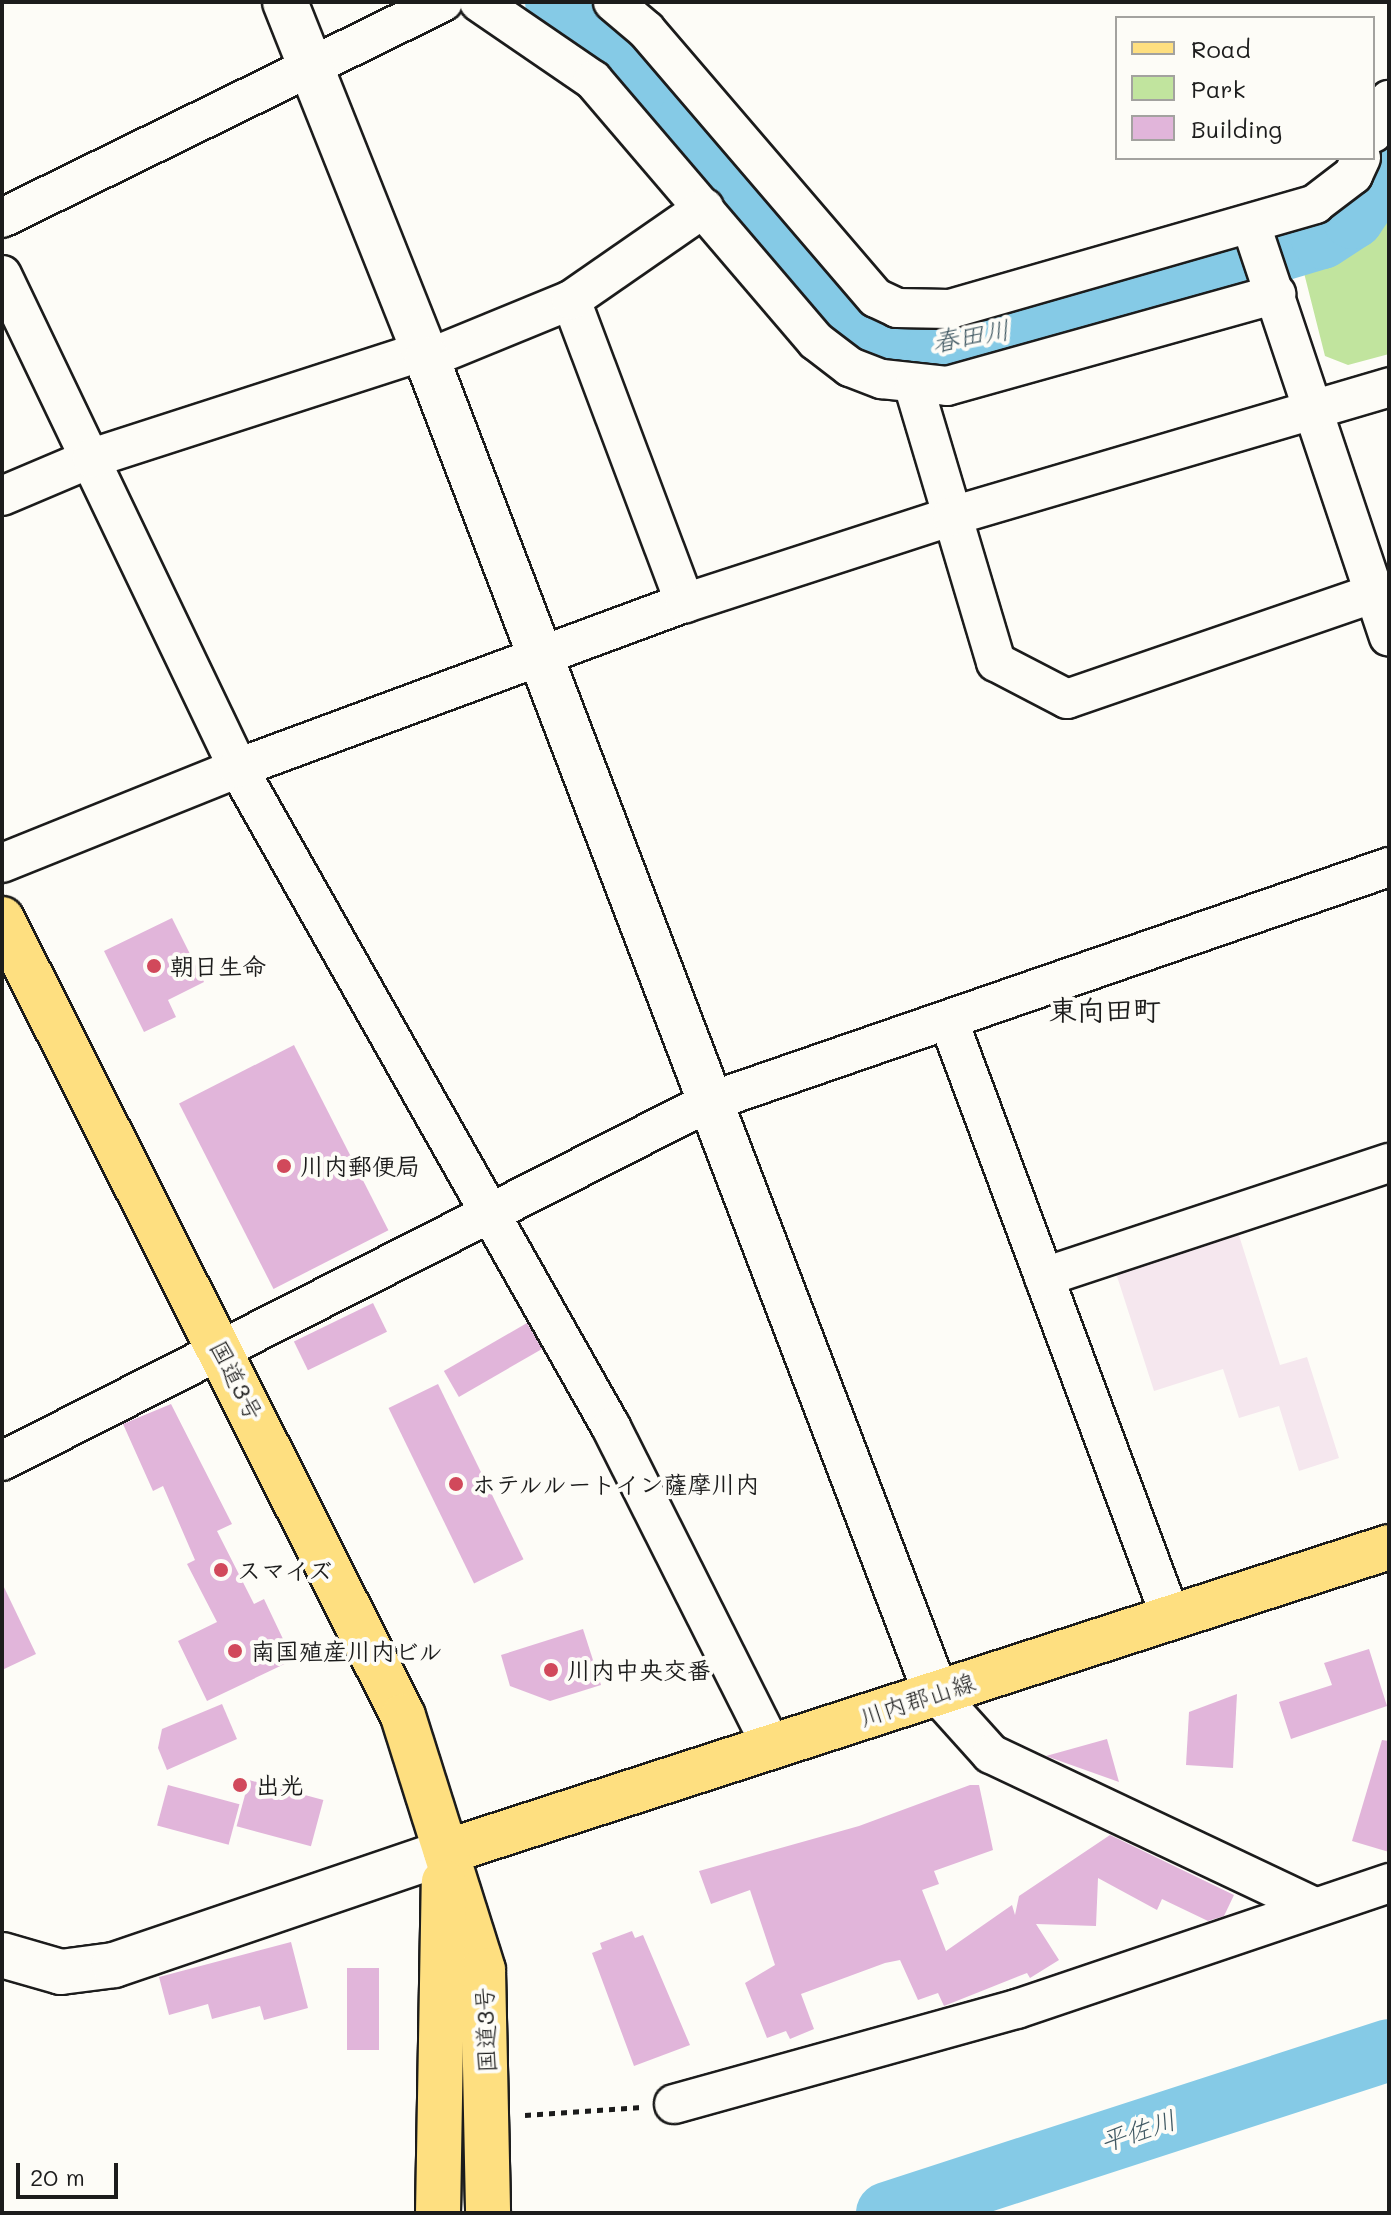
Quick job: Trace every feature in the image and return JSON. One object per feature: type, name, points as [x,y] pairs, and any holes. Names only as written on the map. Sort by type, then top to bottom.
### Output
[{"type":"main road","name":"国道3号","points":[[2,919],[375,1651],[422,1768],[483,1970],[488,2207]]},
{"type":"main road","name":"川内郡山線","points":[[446,1852],[1389,1547]]},
{"type":"main road","name":"国道3号","points":[[438,2213],[446,1852]]},
{"type":"street","points":[[285,2],[426,355],[936,1693],[991,1754],[1312,1906]]},
{"type":"street","points":[[2,218],[443,2]]},
{"type":"street","points":[[479,2],[593,80],[816,341],[850,367],[914,387],[947,386],[1273,287]]},
{"type":"street","points":[[613,2],[646,30],[876,298],[897,308],[950,309],[1253,230],[1335,192],[1359,160]]},
{"type":"street","points":[[1375,129],[1389,100]]},
{"type":"street","points":[[2,496],[92,458],[426,355],[571,300],[704,208]]},
{"type":"street","points":[[1253,230],[1389,637]]},
{"type":"street","points":[[2,275],[238,768],[611,1427],[772,1747]]},
{"type":"street","points":[[571,300],[685,603]]},
{"type":"street","points":[[914,387],[996,662],[1067,699],[1375,593]]},
{"type":"street","points":[[2,863],[238,768],[540,653],[685,603],[952,516],[1389,387]]},
{"type":"street","points":[[2,1461],[709,1102],[949,1022],[1389,867]]},
{"type":"street","points":[[949,1022],[1171,1618]]},
{"type":"street","points":[[1044,1277],[1389,1163]]},
{"type":"street","points":[[2,1955],[61,1972],[114,1965],[446,1852]]},
{"type":"street","points":[[674,2104],[1017,2009],[1312,1906],[1389,1883]]},
{"type":"path","points":[[488,2113],[558,2117],[674,2104]]},
{"type":"shaded area","points":[[1237,1229],[1280,1365],[1307,1357],[1339,1458],[1299,1471],[1279,1406],[1239,1418],[1223,1369],[1154,1391],[1114,1267]]},
{"type":"green space","points":[[1389,217],[1389,354],[1348,365],[1325,356],[1302,265],[1361,244]]},
{"type":"building","name":"朝日生命","points":[[172,918],[204,982],[168,1000],[176,1017],[144,1032],[104,951]]},
{"type":"building","name":"川内郵便局","points":[[294,1045],[388,1230],[273,1289],[179,1104]]},
{"type":"building","points":[[373,1303],[387,1332],[308,1370],[294,1342]]},
{"type":"building","points":[[527,1323],[542,1349],[459,1397],[444,1371]]},
{"type":"building","name":"ホテルルートイン薩摩川内","points":[[438,1384],[523,1559],[474,1583],[389,1408]]},
{"type":"building","points":[[171,1404],[232,1524],[217,1531],[254,1604],[264,1599],[293,1660],[207,1701],[178,1641],[217,1622],[187,1564],[195,1560],[163,1486],[153,1491],[123,1424]]},
{"type":"building","points":[[2,1583],[36,1654],[2,1670]]},
{"type":"building","name":"川内中央交番","points":[[583,1629],[601,1685],[550,1701],[510,1686],[501,1655]]},
{"type":"building","points":[[1369,1649],[1387,1706],[1291,1739],[1279,1702],[1332,1685],[1324,1663]]},
{"type":"building","points":[[1237,1694],[1233,1768],[1186,1765],[1189,1712]]},
{"type":"building","points":[[222,1704],[237,1739],[167,1770],[158,1748],[162,1729]]},
{"type":"building","points":[[1107,1739],[1119,1782],[1046,1756]]},
{"type":"building","points":[[1382,1740],[1389,1741],[1389,1852],[1352,1841]]},
{"type":"building","points":[[249,1780],[323,1800],[311,1846],[237,1826]]},
{"type":"building","points":[[168,1785],[239,1804],[229,1845],[157,1826]]},
{"type":"building","points":[[970,1785],[979,1785],[993,1850],[934,1871],[939,1884],[922,1890],[946,1951],[1012,1905],[1015,1915],[1019,1896],[1110,1835],[1234,1895],[1224,1916],[1208,1921],[1162,1899],[1157,1910],[1098,1878],[1096,1926],[1036,1924],[1059,1960],[1030,1978],[1027,1973],[944,2006],[938,1993],[918,2000],[900,1960],[885,1963],[801,1994],[814,2029],[790,2039],[786,2031],[767,2038],[745,1983],[775,1965],[750,1890],[711,1904],[699,1871],[859,1826]]},
{"type":"building","points":[[632,1931],[635,1938],[643,1935],[690,2045],[634,2066],[592,1953],[602,1949],[600,1943]]},
{"type":"building","points":[[291,1942],[308,2008],[264,2020],[260,2006],[212,2019],[208,2004],[169,2015],[159,1977]]},
{"type":"building","points":[[347,1968],[379,1968],[379,2050],[347,2050]]},
{"type":"waterway","name":"春田川","points":[[556,2],[688,122],[863,332],[899,343],[937,348],[1006,332],[1322,238],[1353,218],[1389,164]]},
{"type":"waterway","name":"平佐川","points":[[887,2213],[1389,2050]]},
{"type":"place","name":"朝日生命","points":[[154,966]]},
{"type":"place","name":"川内郵便局","points":[[284,1166]]},
{"type":"place","name":"ホテルルートイン薩摩川内","points":[[456,1484]]},
{"type":"place","name":"スマイズ","points":[[221,1570]]},
{"type":"place","name":"南国殖産川内ビル","points":[[235,1651]]},
{"type":"place","name":"川内中央交番","points":[[551,1670]]},
{"type":"place","name":"出光","points":[[240,1785]]},
{"type":"district","name":"東向田町","points":[[1105,1009]]}]
